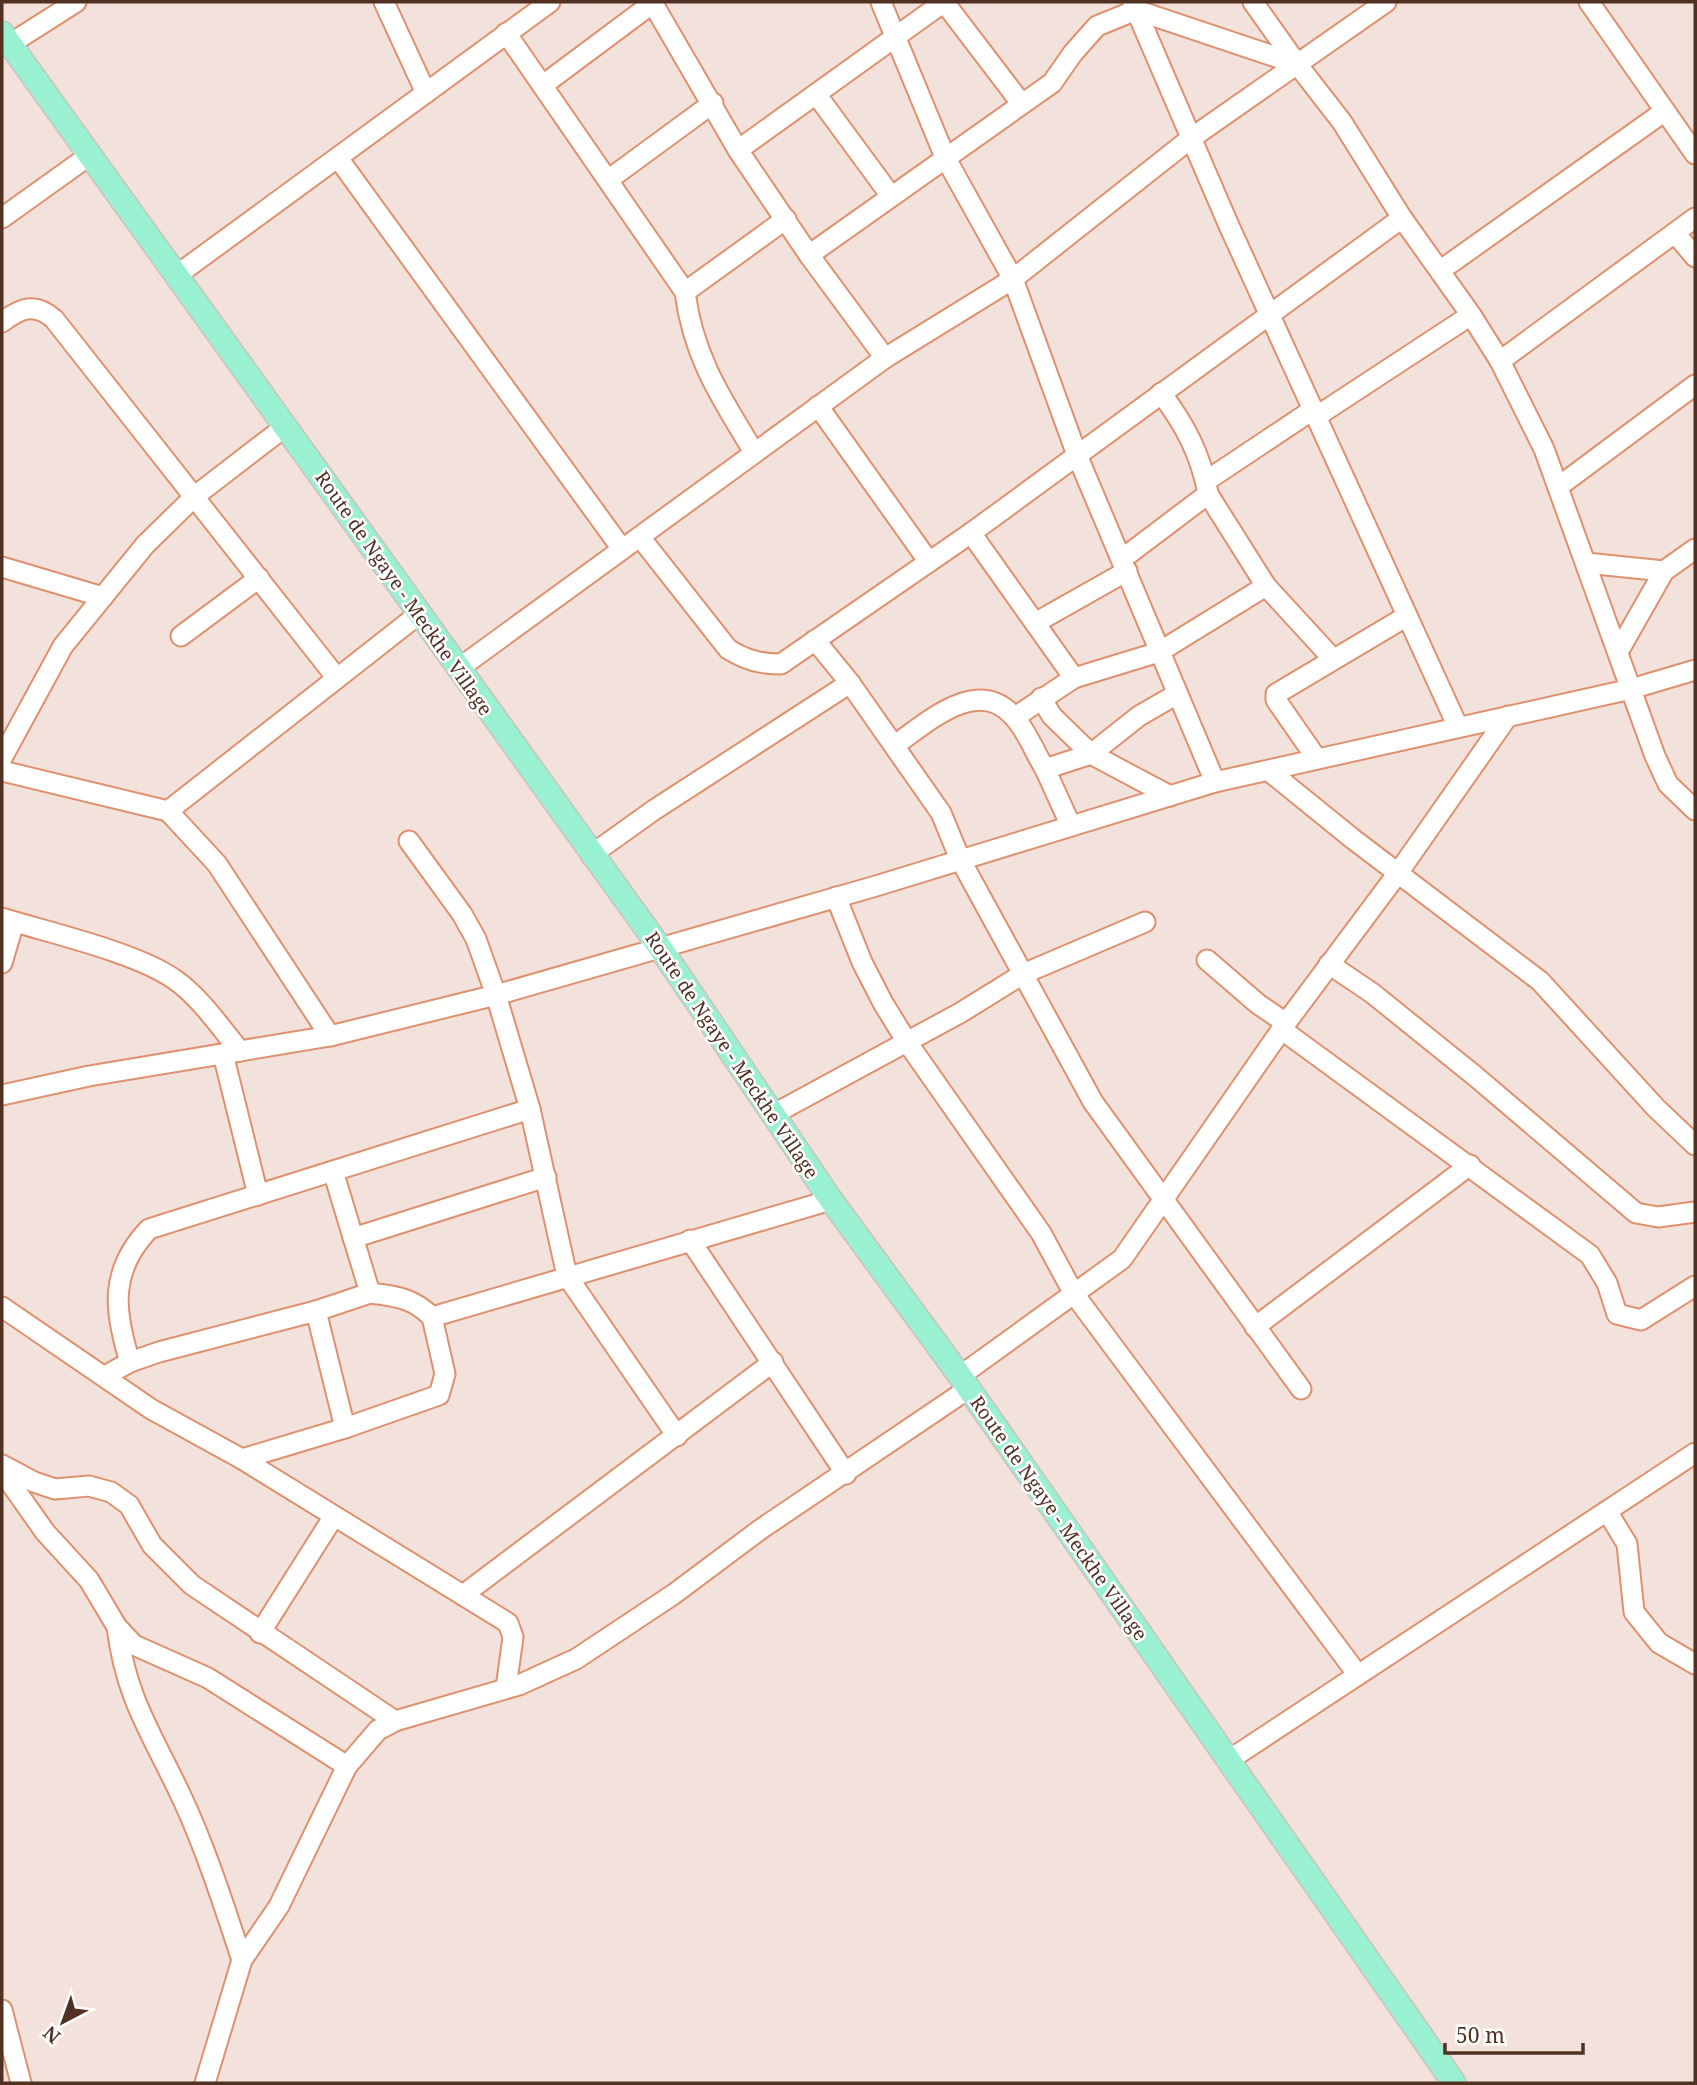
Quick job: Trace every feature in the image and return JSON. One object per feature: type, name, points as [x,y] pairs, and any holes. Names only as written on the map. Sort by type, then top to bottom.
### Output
[{"type":"main road","name":"Route de Ngaye - Meckhe Village","points":[[6,39],[661,949],[831,1200],[964,1382],[1454,2083]]},
{"type":"street","points":[[6,39],[76,2]]},
{"type":"street","points":[[384,2],[426,93]]},
{"type":"street","points":[[177,275],[550,2]]},
{"type":"street","points":[[881,2],[945,157],[1013,279],[1077,455],[1215,782]]},
{"type":"street","points":[[738,150],[944,2],[1021,103]]},
{"type":"street","points":[[1253,2],[1342,122],[1402,218],[1441,271],[1500,361],[1544,449],[1668,784],[1695,810]]},
{"type":"street","points":[[458,669],[885,358],[1013,279],[1190,139],[1386,2]]},
{"type":"street","points":[[1589,2],[1695,154]]},
{"type":"street","points":[[543,85],[652,3],[713,103],[738,150],[809,255],[885,358]]},
{"type":"street","points":[[1134,6],[1190,139],[1458,727]]},
{"type":"street","points":[[809,255],[1052,83],[1085,37],[1097,26],[1134,6],[1297,64]]},
{"type":"street","points":[[506,33],[685,292],[690,328],[699,356],[754,452]]},
{"type":"street","points":[[816,94],[891,196]]},
{"type":"street","points":[[608,180],[713,103]]},
{"type":"street","points":[[1441,271],[1665,111]]},
{"type":"street","points":[[2,218],[90,155]]},
{"type":"street","points":[[338,158],[622,549]]},
{"type":"street","points":[[640,537],[729,649],[744,659],[763,664],[780,664],[971,533],[1402,218]]},
{"type":"street","points":[[1500,361],[1695,218]]},
{"type":"street","points":[[685,292],[786,219]]},
{"type":"street","points":[[1675,233],[1695,257]]},
{"type":"street","points":[[2,322],[27,307],[42,309],[195,496],[336,677]]},
{"type":"street","points":[[1035,623],[1125,565],[1207,487],[1315,413],[1471,315]]},
{"type":"street","points":[[1558,487],[1695,385]]},
{"type":"street","points":[[1161,393],[1189,431],[1207,487],[1266,586],[1333,659]]},
{"type":"street","points":[[818,406],[929,562]]},
{"type":"street","points":[[2,758],[63,646],[145,545],[195,496],[286,426]]},
{"type":"street","points":[[971,533],[1074,678]]},
{"type":"street","points":[[1618,652],[1664,571],[1695,548]]},
{"type":"street","points":[[1586,563],[1664,571]]},
{"type":"street","points":[[2,567],[103,597]]},
{"type":"street","points":[[181,636],[259,578]]},
{"type":"street","points":[[1015,717],[1074,678],[1159,652],[1266,586]]},
{"type":"street","points":[[167,811],[419,614]]},
{"type":"street","points":[[1317,760],[1276,700],[1276,694],[1407,615]]},
{"type":"street","points":[[815,640],[850,683],[941,813],[960,859],[1093,1102],[1301,1389]]},
{"type":"street","points":[[2,1095],[89,1076],[330,1036],[496,995],[661,949],[1215,782],[1631,689],[1695,670]]},
{"type":"street","points":[[591,855],[654,810],[850,683]]},
{"type":"street","points":[[1045,769],[1091,754],[1139,716],[1177,694]]},
{"type":"street","points":[[1041,698],[1052,716],[1091,754],[1170,796]]},
{"type":"street","points":[[895,745],[961,703],[980,699],[996,702],[1015,717],[1045,769],[1070,826]]},
{"type":"street","points":[[205,2083],[242,1960],[279,1906],[347,1766],[371,1737],[396,1721],[506,1688],[576,1659],[846,1474],[1122,1259],[1283,1026],[1398,873],[1508,716]]},
{"type":"street","points":[[2,771],[167,811],[217,864],[330,1036]]},
{"type":"street","points":[[1269,771],[1540,981],[1656,1108],[1695,1145]]},
{"type":"street","points":[[409,841],[462,914],[476,939],[496,995],[530,1110],[567,1276],[677,1436]]},
{"type":"street","points":[[836,897],[862,962],[907,1042],[1041,1233],[1074,1294],[1358,1675]]},
{"type":"street","points":[[2,963],[8,920],[147,965],[174,979],[190,993],[231,1052],[258,1195]]},
{"type":"street","points":[[774,1114],[907,1042],[1023,974],[1144,922]]},
{"type":"street","points":[[1207,960],[1283,1026],[1590,1255],[1607,1283],[1617,1314],[1641,1320],[1695,1286]]},
{"type":"street","points":[[1329,964],[1372,993],[1465,1067],[1636,1213],[1658,1217],[1695,1212]]},
{"type":"street","points":[[130,1362],[119,1326],[117,1294],[126,1259],[149,1229],[530,1110]]},
{"type":"street","points":[[1255,1327],[1470,1165]]},
{"type":"street","points":[[333,1171],[370,1293]]},
{"type":"street","points":[[353,1238],[546,1177]]},
{"type":"street","points":[[432,1317],[831,1200]]},
{"type":"street","points":[[690,1240],[846,1474]]},
{"type":"street","points":[[105,1376],[130,1362],[316,1311],[370,1293],[403,1297],[419,1304],[432,1317],[445,1374],[439,1395],[345,1428],[242,1459]]},
{"type":"street","points":[[2,1307],[151,1409],[242,1459],[508,1623],[513,1637],[506,1688]]},
{"type":"street","points":[[316,1311],[345,1428]]},
{"type":"street","points":[[463,1595],[773,1362]]},
{"type":"street","points":[[1228,1760],[1695,1453]]},
{"type":"street","points":[[2,1465],[34,1482],[55,1489],[89,1486],[111,1492],[129,1505],[152,1545],[172,1568],[260,1633],[396,1721]]},
{"type":"street","points":[[2,1471],[45,1532],[89,1580],[117,1627],[134,1645],[208,1678],[347,1766]]},
{"type":"street","points":[[1607,1511],[1627,1544],[1634,1612],[1659,1643],[1695,1664]]},
{"type":"street","points":[[260,1633],[334,1516]]},
{"type":"street","points":[[117,1627],[122,1667],[138,1711],[182,1798],[208,1859],[242,1960]]},
{"type":"street","points":[[2,2010],[21,2083]]}]
